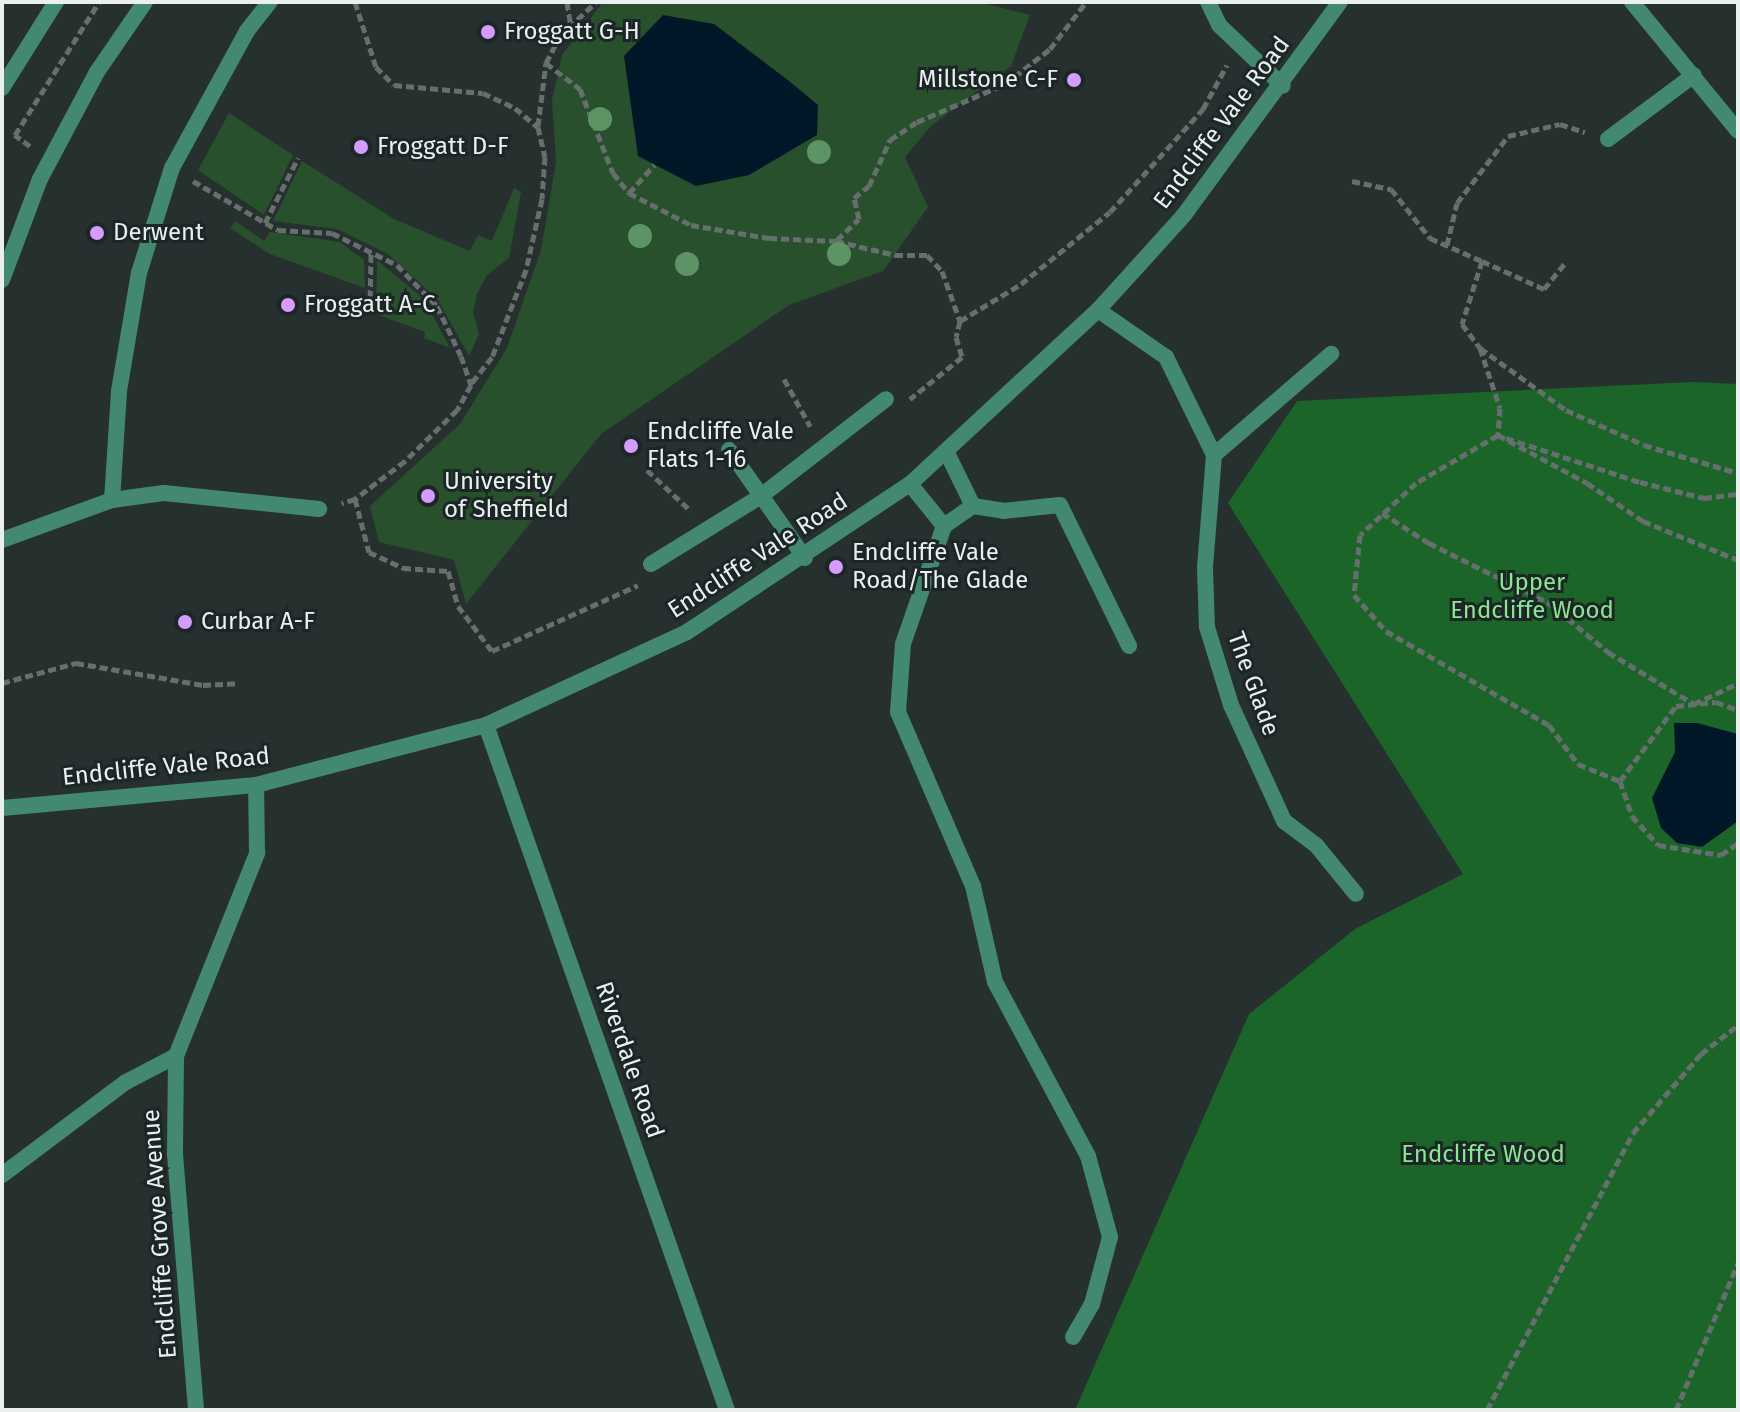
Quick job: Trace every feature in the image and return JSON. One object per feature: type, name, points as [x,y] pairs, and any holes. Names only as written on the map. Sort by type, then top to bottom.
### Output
[{"type":"street","points":[[2,88],[56,2]]},
{"type":"street","points":[[2,280],[51,160],[97,72],[145,2]]},
{"type":"street","points":[[112,500],[119,391],[139,273],[172,168],[247,31],[270,2]]},
{"type":"street","points":[[1208,2],[1219,25],[1283,86]]},
{"type":"street","name":"Endcliffe Vale Road","points":[[2,808],[256,785],[486,725],[687,632],[805,558],[910,484],[1098,310],[1184,215],[1283,86],[1340,2]]},
{"type":"street","points":[[1632,2],[1738,131]]},
{"type":"street","points":[[1608,139],[1694,75]]},
{"type":"street","points":[[1098,310],[1166,357],[1214,455],[1331,354]]},
{"type":"street","points":[[651,564],[761,496],[886,399]]},
{"type":"street","points":[[729,450],[805,558]]},
{"type":"street","points":[[947,453],[973,506]]},
{"type":"street","name":"The Glade","points":[[1214,455],[1205,568],[1207,627],[1231,705],[1284,821],[1316,845],[1356,894]]},
{"type":"street","points":[[910,484],[944,526]]},
{"type":"street","points":[[2,540],[112,500],[164,493],[319,509]]},
{"type":"street","points":[[1073,1337],[1092,1304],[1110,1237],[1088,1156],[995,982],[973,886],[898,712],[903,644],[944,526],[973,506],[1003,511],[1060,505],[1129,646]]},
{"type":"street","name":"Riverdale Road","points":[[486,725],[727,1410]]},
{"type":"street","points":[[2,1175],[126,1082],[176,1056],[257,853],[256,785]]},
{"type":"street","name":"Endcliffe Grove Avenue","points":[[176,1056],[175,1154],[196,1410]]},
{"type":"path","points":[[51,160],[15,135],[99,2]]},
{"type":"path","points":[[355,2],[376,67],[394,85],[483,93],[515,108],[538,127]]},
{"type":"path","points":[[567,2],[571,26]]},
{"type":"path","points":[[319,509],[355,499],[441,427],[492,357],[526,270],[542,199],[545,157],[538,127],[546,63],[571,26],[596,2]]},
{"type":"path","points":[[836,241],[859,219],[854,198],[869,186],[890,140],[917,122],[1005,84],[1050,49],[1086,2]]},
{"type":"path","points":[[960,321],[1021,284],[1110,212],[1203,109],[1238,44]]},
{"type":"path","points":[[546,63],[580,89],[613,173],[629,193],[691,225],[769,238],[836,241],[895,255],[927,255],[942,271],[960,321],[956,337],[962,357],[909,399],[886,399]]},
{"type":"path","points":[[1447,245],[1457,203],[1508,136],[1560,124],[1608,139]]},
{"type":"path","points":[[265,223],[298,158]]},
{"type":"path","points":[[629,193],[654,165]]},
{"type":"path","points":[[172,168],[278,230],[332,233],[371,251],[413,278],[437,306],[471,385]]},
{"type":"path","points":[[1352,181],[1391,189],[1430,238],[1544,289],[1565,263]]},
{"type":"path","points":[[370,310],[371,251]]},
{"type":"path","points":[[1482,261],[1462,324],[1480,348],[1566,410],[1644,445],[1738,473]]},
{"type":"path","points":[[1480,348],[1500,408],[1498,435]]},
{"type":"path","points":[[784,379],[822,448]]},
{"type":"path","points":[[1498,435],[1587,483],[1643,521],[1738,560]]},
{"type":"path","points":[[1738,494],[1704,498],[1640,482],[1498,435],[1416,483],[1360,535],[1354,595],[1386,631],[1549,725],[1578,764],[1620,781],[1632,816],[1658,845],[1721,855],[1738,843]]},
{"type":"path","points":[[647,470],[709,528]]},
{"type":"path","points":[[355,499],[369,552],[403,568],[448,571],[458,606],[492,651],[624,594],[648,578],[651,564]]},
{"type":"path","points":[[1382,513],[1429,543],[1549,603],[1608,652],[1694,704]]},
{"type":"path","points":[[2,683],[76,663],[203,685],[237,683]]},
{"type":"path","points":[[1694,704],[1738,683]]},
{"type":"path","points":[[1620,781],[1676,706],[1716,702],[1738,710]]},
{"type":"path","points":[[1487,1410],[1633,1133],[1701,1054],[1738,1025]]},
{"type":"path","points":[[1676,1410],[1738,1263]]},
{"type":"green space","points":[[603,2],[979,2],[1030,15],[1011,66],[931,126],[905,157],[928,207],[883,271],[789,305],[601,434],[466,604],[454,560],[379,542],[370,506],[460,424],[507,348],[541,250],[556,162],[552,100],[562,55]]},
{"type":"green space","points":[[229,113],[293,155],[264,215],[198,170]]},
{"type":"green space","points":[[302,161],[394,219],[470,251],[478,235],[492,241],[514,188],[521,192],[509,258],[487,275],[477,294],[473,312],[479,334],[469,356],[438,300],[388,254],[337,229],[273,221]]},
{"type":"green space","points":[[235,221],[264,241],[270,232],[340,242],[364,260],[365,288],[270,254],[230,228]]},
{"type":"green space","points":[[377,260],[424,299],[450,348],[424,338],[425,332],[376,314]]},
{"type":"green space","points":[[1693,382],[1738,384],[1738,1410],[1075,1410],[1249,1014],[1355,929],[1463,874],[1228,503],[1297,401]]},
{"type":"water","points":[[663,15],[714,24],[789,81],[818,105],[817,135],[749,175],[696,186],[638,156],[624,56]]},
{"type":"water","points":[[1674,723],[1697,723],[1738,734],[1738,821],[1702,847],[1677,843],[1661,828],[1652,798],[1675,752]]},
{"type":"place","name":"Froggatt G-H","points":[[488,32]]},
{"type":"place","name":"Millstone C-F","points":[[1074,80]]},
{"type":"place","name":"Froggatt D-F","points":[[361,147]]},
{"type":"place","name":"Derwent","points":[[97,233]]},
{"type":"place","name":"Froggatt A-C","points":[[288,305]]},
{"type":"place","name":"Endcliffe Vale Flats 1-16","points":[[631,446]]},
{"type":"place","name":"University of Sheffield","points":[[428,496]]},
{"type":"place","name":"Endcliffe Vale Road/The Glade","points":[[836,567]]},
{"type":"place","name":"Curbar A-F","points":[[185,622]]},
{"type":"park label","name":"Upper Endcliffe Wood","points":[[1532,597]]},
{"type":"park label","name":"Endcliffe Wood","points":[[1483,1155]]}]
